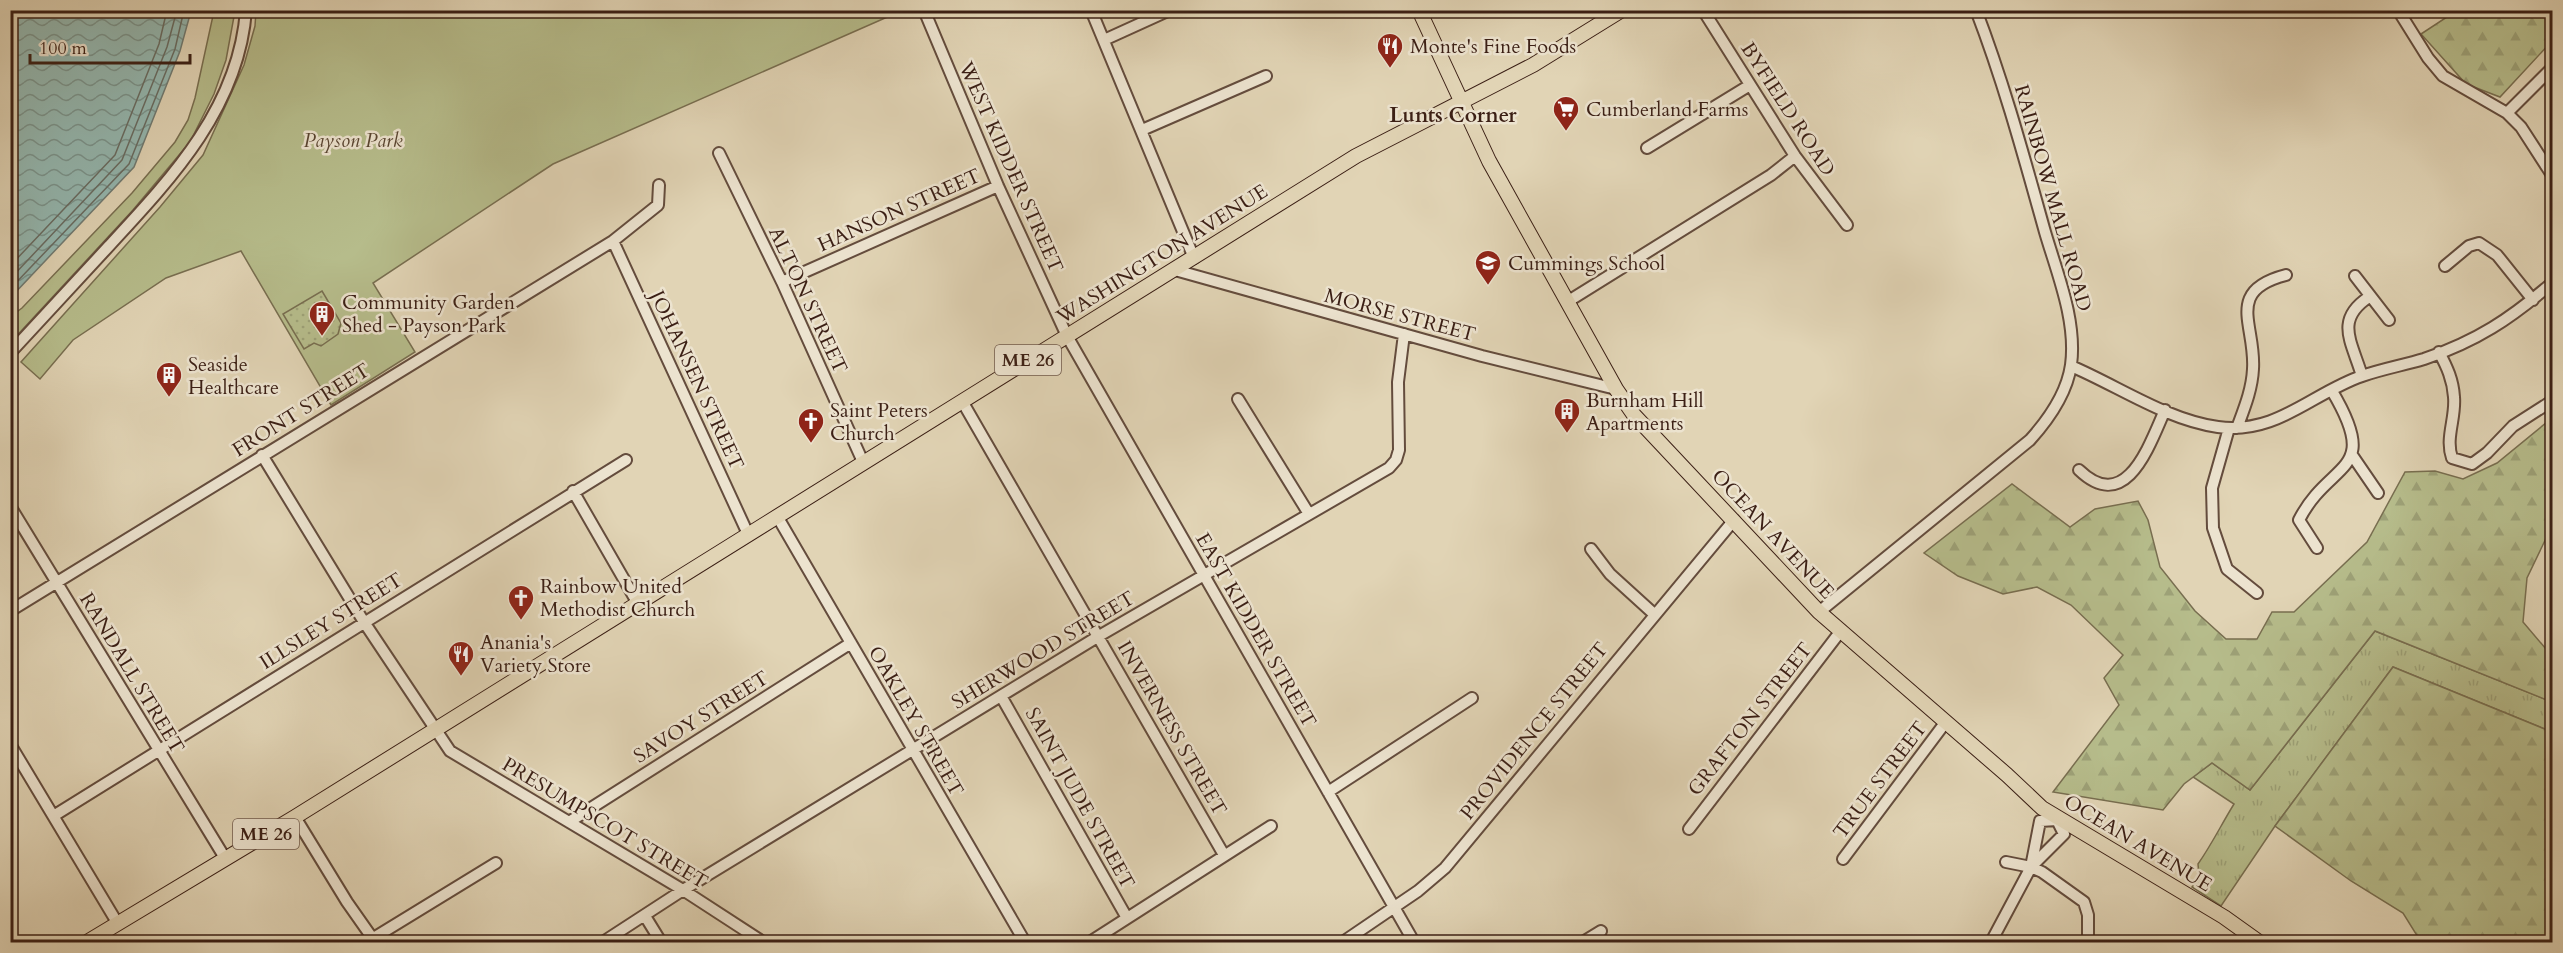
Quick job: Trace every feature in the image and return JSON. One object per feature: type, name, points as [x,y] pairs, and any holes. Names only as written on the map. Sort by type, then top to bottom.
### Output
[{"type":"main road","name":"OCEAN AVENUE","points":[[1419,10],[1460,104],[1567,302],[1616,389],[1634,415],[1819,612],[2057,820],[2224,917],[2253,941]]},
{"type":"main road","name":"WASHINGTON AVENUE","points":[[87,942],[295,817],[1356,156],[1533,65],[1622,10]]},
{"type":"street","points":[[10,353],[142,210],[201,138],[219,107],[234,72],[246,10]]},
{"type":"street","name":"WEST KIDDER STREET","points":[[924,10],[998,186],[1067,336]]},
{"type":"street","points":[[1091,10],[1194,258]]},
{"type":"street","points":[[1104,40],[1170,10]]},
{"type":"street","name":"BYFIELD ROAD","points":[[1703,10],[1795,156],[1847,225]]},
{"type":"street","name":"RAINBOW MALL ROAD","points":[[1819,612],[2030,440],[2053,409],[2071,366],[2071,333],[2063,293],[2014,121],[1976,10]]},
{"type":"street","points":[[2398,10],[2428,58],[2444,76],[2506,113],[2521,127],[2553,175]]},
{"type":"street","points":[[2506,113],[2553,68]]},
{"type":"street","points":[[1142,130],[1266,76]]},
{"type":"street","points":[[1647,148],[1750,86]]},
{"type":"street","name":"ALTON STREET","points":[[719,153],[782,282],[863,462]]},
{"type":"street","points":[[1567,302],[1772,175],[1795,156]]},
{"type":"street","name":"FRONT STREET","points":[[10,611],[613,241],[658,205],[659,185]]},
{"type":"street","name":"HANSON STREET","points":[[782,282],[998,186]]},
{"type":"street","name":"JOHANSEN STREET","points":[[613,241],[748,534]]},
{"type":"street","points":[[2445,266],[2469,246],[2479,243],[2497,255],[2533,300]]},
{"type":"street","name":"MORSE STREET","points":[[1175,270],[1404,334],[1616,389]]},
{"type":"street","points":[[2257,593],[2227,569],[2213,528],[2212,488],[2233,428],[2243,411],[2252,385],[2254,367],[2246,306],[2249,296],[2263,283],[2286,275]]},
{"type":"street","points":[[2355,276],[2389,320]]},
{"type":"street","points":[[2071,366],[2165,410],[2204,424],[2233,428],[2280,418],[2362,376],[2439,352],[2490,331],[2553,283]]},
{"type":"street","points":[[2362,376],[2348,330],[2348,321],[2351,310],[2369,297]]},
{"type":"street","name":"SHERWOOD STREET","points":[[603,942],[683,890],[1099,636],[1381,474],[1396,460],[1400,422],[1398,382],[1404,334]]},
{"type":"street","name":"EAST KIDDER STREET","points":[[1067,336],[1414,942]]},
{"type":"street","points":[[2439,352],[2448,369],[2455,398],[2448,448],[2452,458],[2461,462],[2472,464],[2487,453],[2513,426],[2553,400]]},
{"type":"street","points":[[2332,391],[2351,429],[2352,455],[2378,493]]},
{"type":"street","points":[[1238,399],[1309,514]]},
{"type":"street","name":"INVERNESS STREET","points":[[962,401],[1224,855]]},
{"type":"street","points":[[2079,470],[2098,485],[2111,486],[2121,482],[2128,477],[2145,452],[2165,410]]},
{"type":"street","name":"PRESUMPSCOT STREET","points":[[262,455],[364,622],[450,751],[683,890],[763,942]]},
{"type":"street","points":[[2317,548],[2300,520],[2306,508],[2339,474],[2352,455]]},
{"type":"street","name":"ILLSLEY STREET","points":[[55,815],[626,460]]},
{"type":"street","points":[[573,491],[638,602]]},
{"type":"street","name":"RANDALL STREET","points":[[10,506],[225,858]]},
{"type":"street","name":"OAKLEY STREET","points":[[777,516],[911,751],[1025,942]]},
{"type":"street","name":"PROVIDENCE STREET","points":[[1343,942],[1394,909],[1432,880],[1458,853],[1734,520]]},
{"type":"street","points":[[1591,549],[1610,574],[1654,614]]},
{"type":"street","name":"GRAFTON STREET","points":[[1689,829],[1840,632]]},
{"type":"street","name":"SAVOY STREET","points":[[569,822],[851,643]]},
{"type":"street","name":"SAINT JUDE STREET","points":[[1001,696],[1127,918]]},
{"type":"street","points":[[1328,792],[1472,698]]},
{"type":"street","name":"TRUE STREET","points":[[1843,859],[1945,723]]},
{"type":"street","points":[[10,744],[55,815],[118,924]]},
{"type":"street","points":[[295,817],[370,940],[496,863]]},
{"type":"street","points":[[1991,942],[2031,867],[2064,834],[2057,820],[2040,821],[2031,867]]},
{"type":"street","points":[[1090,942],[1271,826]]},
{"type":"street","points":[[2006,862],[2031,867],[2084,902],[2088,915],[2088,942]]},
{"type":"street","points":[[645,916],[662,942]]},
{"type":"street","points":[[1583,942],[1601,930]]},
{"type":"green space","points":[[214,11],[235,11],[226,60],[214,94],[190,142],[133,210],[11,342],[10,317],[22,308],[132,193],[175,142],[188,120],[195,98]]},
{"type":"green space","name":"Payson Park","points":[[256,11],[901,11],[553,164],[373,283],[415,352],[331,405],[241,251],[166,278],[73,340],[40,379],[21,362],[160,207],[203,155],[244,65],[255,26]]},
{"type":"green space","points":[[2456,11],[2552,11],[2552,41],[2500,97],[2466,84],[2421,34]]},
{"type":"green space","points":[[322,291],[341,323],[338,334],[321,346],[314,343],[304,349],[283,314]]},
{"type":"green space","points":[[2552,418],[2552,531],[2550,530],[2527,578],[2523,622],[2546,649],[2552,650],[2552,702],[2375,631],[2250,790],[2212,763],[2184,784],[2163,810],[2053,792],[2119,705],[2104,678],[2123,655],[2071,605],[2037,587],[2003,594],[1958,576],[1924,553],[2012,484],[2070,527],[2095,509],[2138,501],[2148,520],[2160,567],[2195,611],[2226,639],[2257,639],[2272,612],[2294,612],[2367,542],[2405,472],[2435,471],[2463,479],[2497,463]]},
{"type":"green space","points":[[2375,631],[2552,702],[2552,732],[2393,667],[2275,826],[2221,906],[2192,887],[2199,875],[2198,864],[2234,804],[2193,777],[2212,763],[2250,790]]},
{"type":"green space","points":[[2393,667],[2552,732],[2552,942],[2421,942],[2403,913],[2351,881],[2275,826]]},
{"type":"water","points":[[11,10],[191,11],[180,51],[134,167],[11,297]]},
{"type":"place","name":"Monte's Fine Foods","points":[[1390,69]]},
{"type":"place","name":"Cumberland Farms","points":[[1566,132]]},
{"type":"place","name":"Cummings School","points":[[1488,286]]},
{"type":"place","name":"Community Garden Shed - Payson Park","points":[[322,337]]},
{"type":"place","name":"Seaside Healthcare","points":[[169,398]]},
{"type":"place","name":"Burnham Hill Apartments","points":[[1567,434]]},
{"type":"place","name":"Saint Peters Church","points":[[811,444]]},
{"type":"place","name":"Rainbow United Methodist Church","points":[[521,621]]},
{"type":"place","name":"Anania's Variety Store","points":[[461,677]]},
{"type":"district","name":"Lunts Corner","points":[[1453,115]]}]
